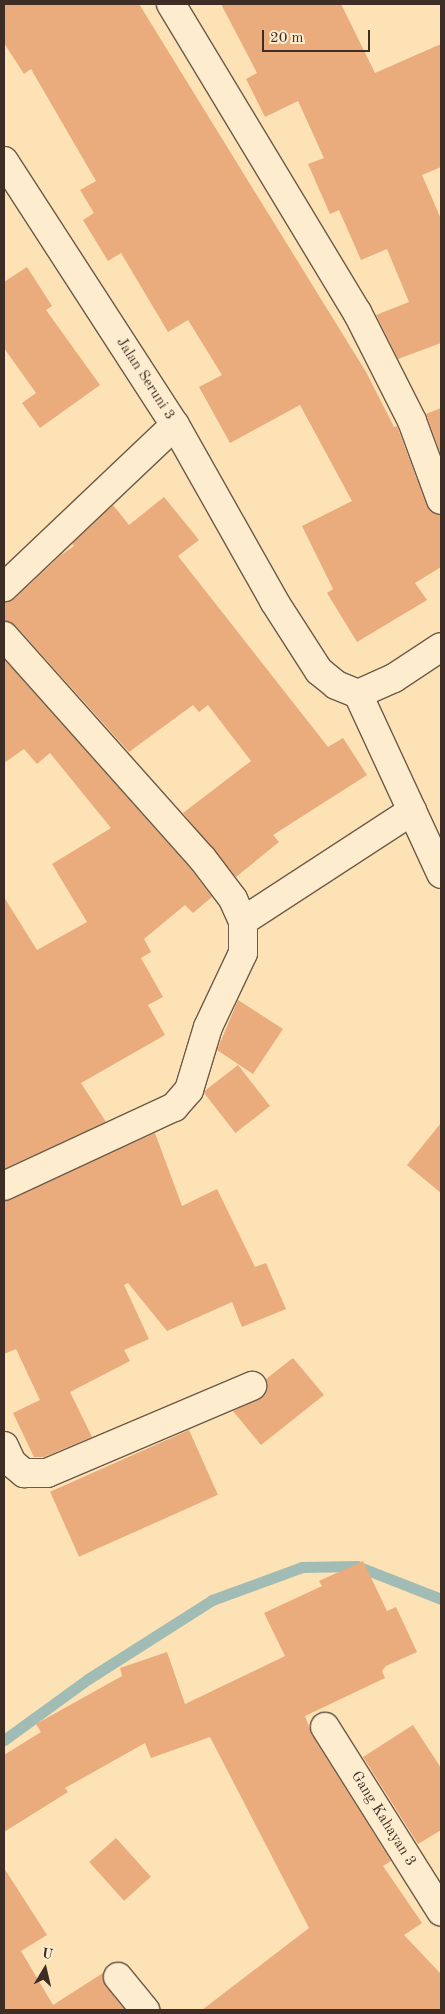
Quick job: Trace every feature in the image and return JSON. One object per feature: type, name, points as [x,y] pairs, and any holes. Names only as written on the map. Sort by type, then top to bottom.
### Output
[{"type":"street","points":[[171,4],[357,312],[412,421],[441,500]]},
{"type":"street","name":"Jalan Seruni 3","points":[[4,161],[175,425],[4,587]]},
{"type":"street","points":[[175,425],[274,601],[319,671],[336,685],[358,694],[441,874]]},
{"type":"street","points":[[4,636],[202,858],[233,899],[243,921],[243,953],[208,1027],[189,1090],[174,1107],[4,1186]]},
{"type":"street","points":[[358,694],[394,678],[441,647]]},
{"type":"street","points":[[243,921],[412,811]]},
{"type":"street","points":[[4,1446],[12,1463],[24,1473],[47,1473],[252,1386]]},
{"type":"street","name":"Gang Kahayan 3","points":[[325,1727],[441,1911]]},
{"type":"street","points":[[118,1978],[145,2010]]},
{"type":"building","points":[[4,4],[139,4],[366,372],[394,427],[397,426],[427,506],[431,512],[441,515],[441,567],[415,583],[427,600],[357,642],[327,593],[333,589],[302,526],[352,501],[300,405],[230,443],[199,387],[222,375],[188,320],[168,332],[121,253],[108,261],[83,220],[94,213],[80,190],[96,181],[31,69],[24,74],[4,43]]},
{"type":"building","points":[[221,4],[341,4],[375,73],[441,44],[441,167],[422,175],[441,219],[441,343],[398,359],[376,315],[409,302],[387,249],[361,260],[339,210],[330,214],[308,164],[324,158],[298,101],[265,117],[246,79],[257,73]]},
{"type":"building","points":[[27,267],[52,306],[46,310],[100,385],[40,428],[22,403],[36,393],[4,348],[4,282]]},
{"type":"building","points":[[441,408],[441,455],[426,414]]},
{"type":"building","points":[[164,497],[199,540],[178,556],[328,747],[343,738],[367,775],[273,835],[279,842],[236,877],[183,813],[251,761],[208,705],[199,712],[193,705],[129,752],[16,626],[4,621],[4,602],[15,598],[61,555],[74,546],[72,544],[113,505],[129,525]]},
{"type":"building","points":[[4,659],[190,868],[212,897],[193,913],[185,905],[144,939],[151,952],[141,958],[163,997],[148,1005],[165,1035],[81,1083],[106,1122],[4,1169],[4,897],[37,950],[87,922],[52,864],[111,828],[50,753],[37,764],[24,749],[4,763]]},
{"type":"building","points":[[238,1000],[283,1029],[253,1074],[217,1050]]},
{"type":"building","points":[[238,1065],[270,1106],[235,1133],[203,1092]]},
{"type":"building","points":[[441,1123],[441,1193],[407,1165]]},
{"type":"building","points":[[155,1133],[182,1206],[217,1189],[255,1267],[266,1263],[286,1309],[242,1327],[232,1302],[167,1331],[128,1283],[124,1285],[149,1339],[124,1350],[130,1361],[70,1392],[92,1437],[44,1457],[34,1457],[13,1413],[40,1400],[16,1349],[4,1354],[4,1201]]},
{"type":"building","points":[[293,1358],[324,1395],[261,1445],[233,1411],[264,1396],[266,1379]]},
{"type":"building","points":[[189,1430],[218,1495],[79,1557],[50,1492]]},
{"type":"building","points":[[363,1561],[387,1611],[396,1607],[417,1652],[386,1666],[382,1671],[385,1678],[305,1716],[312,1735],[391,1861],[383,1866],[422,1923],[404,1935],[441,1974],[441,2010],[202,2010],[309,1928],[210,1737],[151,1758],[145,1743],[65,1788],[68,1792],[4,1832],[4,1755],[41,1732],[36,1724],[122,1676],[120,1668],[167,1652],[185,1704],[285,1656],[264,1613],[322,1586],[319,1581]]},
{"type":"building","points":[[413,1725],[441,1768],[441,1830],[418,1844],[363,1757]]},
{"type":"building","points":[[116,1838],[151,1877],[124,1901],[89,1862]]},
{"type":"building","points":[[4,1868],[47,1935],[21,1951],[53,2005],[103,1973],[106,1986],[125,2010],[4,2010]]},
{"type":"waterway","points":[[4,1740],[88,1679],[212,1600],[302,1567],[357,1566],[441,1599]]}]
